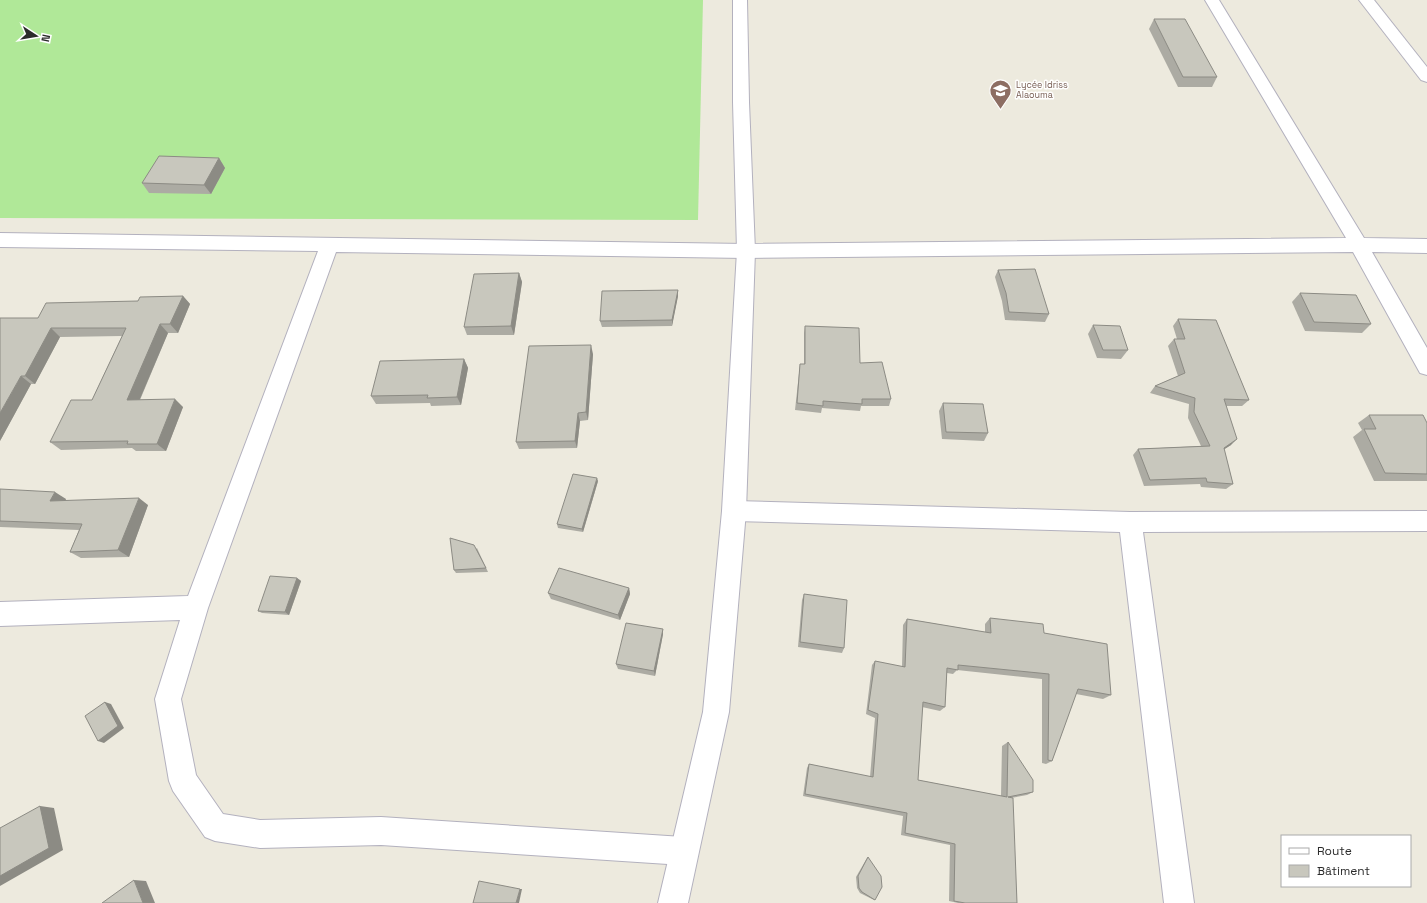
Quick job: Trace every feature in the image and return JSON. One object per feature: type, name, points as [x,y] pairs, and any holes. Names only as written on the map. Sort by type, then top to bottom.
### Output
[{"type":"street","points":[[672,903],[716,712],[734,511],[746,251],[741,102],[740,0]]},
{"type":"street","points":[[1212,0],[1358,245],[1427,367]]},
{"type":"street","points":[[1366,0],[1427,77]]},
{"type":"street","points":[[0,240],[746,251],[1358,245],[1427,246]]},
{"type":"street","points":[[330,244],[196,608],[168,699],[183,781],[215,827],[260,834],[381,831],[683,851]]},
{"type":"street","points":[[734,511],[1130,522],[1427,521]]},
{"type":"street","points":[[1130,522],[1179,903]]},
{"type":"street","points":[[0,614],[196,608]]},
{"type":"green space","points":[[0,0],[703,0],[698,220],[0,218]]},
{"type":"building","points":[[1154,19],[1185,19],[1217,77],[1183,77]]},
{"type":"building","points":[[159,156],[219,158],[204,185],[142,183]]},
{"type":"building","points":[[1035,269],[1049,314],[1009,312],[1006,293],[998,270]]},
{"type":"building","points":[[519,273],[511,326],[464,327],[474,274]]},
{"type":"building","points":[[678,290],[672,320],[600,321],[602,291]]},
{"type":"building","points":[[1300,293],[1356,295],[1371,324],[1314,322]]},
{"type":"building","points":[[183,296],[170,324],[160,324],[127,400],[175,399],[157,444],[127,444],[128,441],[50,442],[71,400],[92,400],[126,328],[51,328],[25,376],[21,376],[0,413],[0,318],[38,318],[46,303],[138,301],[140,297]]},
{"type":"building","points":[[1178,319],[1216,320],[1249,400],[1224,399],[1237,439],[1224,448],[1233,484],[1207,482],[1206,478],[1150,480],[1138,449],[1210,446],[1194,412],[1195,398],[1155,386],[1185,373],[1174,339],[1185,339]]},
{"type":"building","points":[[1093,325],[1120,326],[1128,350],[1103,350]]},
{"type":"building","points":[[805,326],[859,328],[860,363],[882,362],[891,399],[862,399],[862,404],[823,401],[823,406],[797,403],[800,364],[805,364]]},
{"type":"building","points":[[591,345],[586,412],[578,413],[575,441],[516,442],[529,346]]},
{"type":"building","points":[[464,359],[457,397],[427,398],[428,395],[371,396],[380,361]]},
{"type":"building","points":[[943,403],[983,404],[988,433],[946,432]]},
{"type":"building","points":[[1369,415],[1423,415],[1427,423],[1427,474],[1385,473],[1364,429],[1376,429]]},
{"type":"building","points":[[573,474],[597,478],[582,529],[557,524]]},
{"type":"building","points":[[0,489],[55,492],[50,501],[139,498],[118,550],[70,552],[82,524],[0,521]]},
{"type":"building","points":[[450,538],[474,545],[486,568],[454,570]]},
{"type":"building","points":[[559,568],[629,588],[618,615],[548,593]]},
{"type":"building","points":[[270,576],[297,578],[285,612],[258,611]]},
{"type":"building","points":[[804,594],[847,600],[844,648],[800,642]]},
{"type":"building","points":[[990,618],[1043,624],[1044,633],[1107,644],[1111,695],[1078,689],[1052,761],[1048,760],[1049,674],[958,665],[958,670],[947,668],[945,707],[923,702],[918,780],[1007,797],[1008,742],[1033,780],[1033,792],[1008,797],[1013,798],[1017,903],[965,903],[954,901],[955,844],[905,833],[907,813],[805,794],[809,764],[873,777],[878,714],[868,710],[875,661],[905,667],[907,619],[991,633]]},
{"type":"building","points":[[626,623],[663,629],[654,671],[616,664]]},
{"type":"building","points":[[105,702],[118,726],[98,741],[85,716]]},
{"type":"building","points":[[40,806],[49,848],[0,876],[0,828]]},
{"type":"building","points":[[868,857],[881,876],[882,887],[875,900],[862,892],[859,888],[858,876]]},
{"type":"building","points":[[134,880],[143,903],[102,903]]},
{"type":"building","points":[[479,881],[520,889],[516,903],[473,903]]},
{"type":"place","name":"Lycée Idriss Alaouma","points":[[1000,110]]}]
